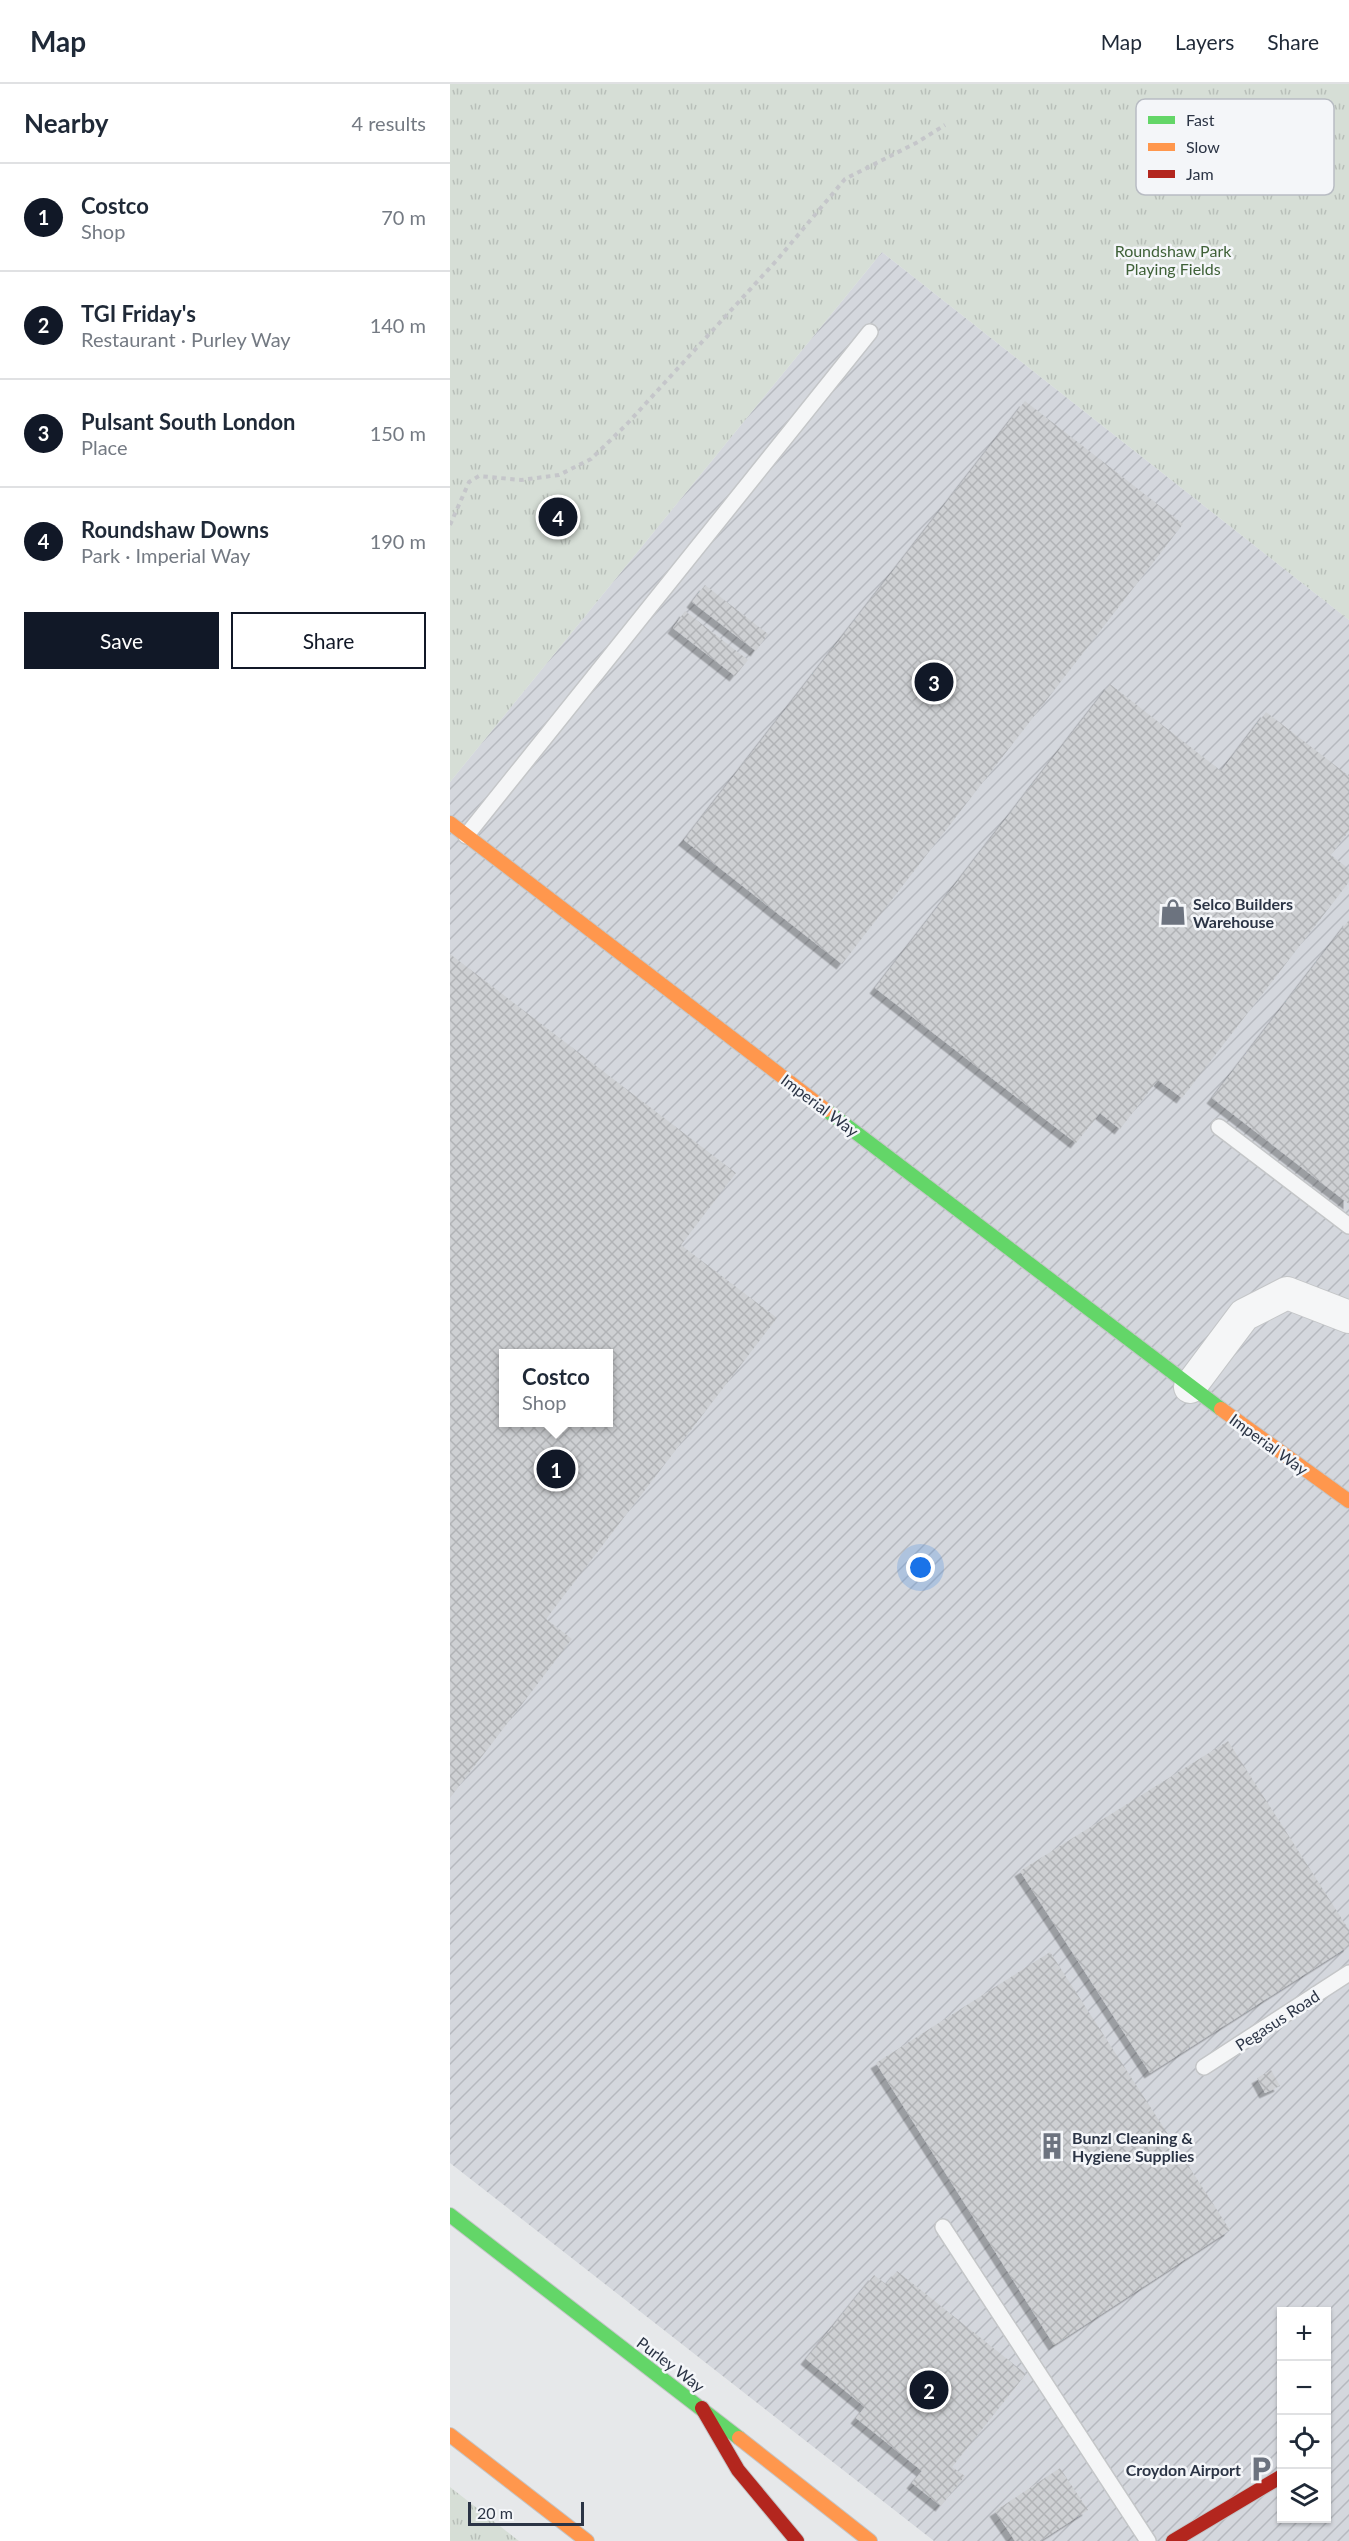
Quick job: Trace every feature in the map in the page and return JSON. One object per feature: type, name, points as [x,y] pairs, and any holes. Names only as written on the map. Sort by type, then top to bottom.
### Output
[{"type":"main road","name":"Imperial Way","points":[[450,823],[1190,1387],[1349,1501]]},
{"type":"main road","name":"Purley Way","points":[[450,2215],[870,2541]]},
{"type":"main road","points":[[702,2409],[738,2470],[797,2541]]},
{"type":"main road","points":[[450,2435],[588,2541]]},
{"type":"main road","points":[[1173,2541],[1277,2478]]},
{"type":"street","points":[[1190,1387],[1244,1315],[1287,1293],[1349,1317]]},
{"type":"lane","points":[[466,836],[870,332]]},
{"type":"lane","points":[[1219,1127],[1349,1226]]},
{"type":"lane","name":"Pegasus Road","points":[[1204,2067],[1349,1973]]},
{"type":"lane","points":[[943,2227],[1148,2541]]},
{"type":"path","points":[[450,525],[469,482],[480,476],[521,480],[559,475],[591,459],[626,425],[777,260],[845,179],[916,143],[945,125]]},
{"type":"shaded area","points":[[882,252],[1349,620],[1349,2541],[934,2541],[450,2163],[450,782]]},
{"type":"green space","name":"Roundshaw Park Playing Fields","points":[[450,84],[1349,84],[1349,620],[882,252],[450,782]]},
{"type":"green space","points":[[450,2487],[519,2541],[450,2541]]},
{"type":"building","points":[[1025,401],[1183,524],[842,964],[684,840]]},
{"type":"building","points":[[705,585],[768,634],[756,651],[692,602]]},
{"type":"building","points":[[685,611],[748,660],[735,676],[673,628]]},
{"type":"building","points":[[1110,684],[1221,771],[1266,712],[1349,776],[1349,831],[1331,855],[1349,869],[1349,882],[1182,1098],[1158,1080],[1120,1129],[1100,1113],[1076,1143],[875,988]]},
{"type":"building","points":[[1349,920],[1349,1204],[1212,1098]]},
{"type":"building","points":[[450,954],[736,1173],[681,1245],[777,1318],[546,1619],[572,1639],[450,1798]]},
{"type":"building","points":[[1228,1741],[1349,1930],[1349,1946],[1150,2073],[1020,1871]]},
{"type":"building","name":"Bunzl Cleaning & Hygiene Supplies","points":[[1050,1952],[1230,2230],[1054,2345],[876,2063]]},
{"type":"building","points":[[1271,2070],[1280,2086],[1265,2093],[1257,2078]]},
{"type":"building","points":[[897,2271],[1026,2374],[952,2467],[965,2476],[941,2506],[912,2483],[922,2471],[856,2418],[865,2407],[806,2359],[874,2275],[886,2284]]},
{"type":"building","points":[[1060,2468],[1088,2510],[1040,2541],[1015,2541],[995,2511]]},
{"type":"traffic: fast","points":[[826,1110],[1221,1409]]},
{"type":"traffic: fast","points":[[450,2215],[739,2438]]},
{"type":"traffic: slow","points":[[450,823],[826,1110]]},
{"type":"traffic: slow","points":[[1221,1409],[1349,1501]]},
{"type":"traffic: slow","points":[[450,2435],[587,2541]]},
{"type":"traffic: slow","points":[[739,2438],[870,2541]]},
{"type":"traffic: jam","points":[[702,2408],[738,2470],[797,2541]]},
{"type":"traffic: jam","points":[[1173,2541],[1277,2479]]},
{"type":"place","name":"Roundshaw Downs","points":[[558,517]]},
{"type":"place","name":"Pulsant South London","points":[[934,682]]},
{"type":"place","name":"Selco Builders Warehouse","points":[[1173,912]]},
{"type":"place","name":"Costco","points":[[556,1469]]},
{"type":"place","name":"Bunzl Cleaning & Hygiene Supplies","points":[[1052,2146]]},
{"type":"place","name":"TGI Friday's","points":[[929,2390]]},
{"type":"place","name":"Croydon Airport","points":[[1261,2469]]}]
